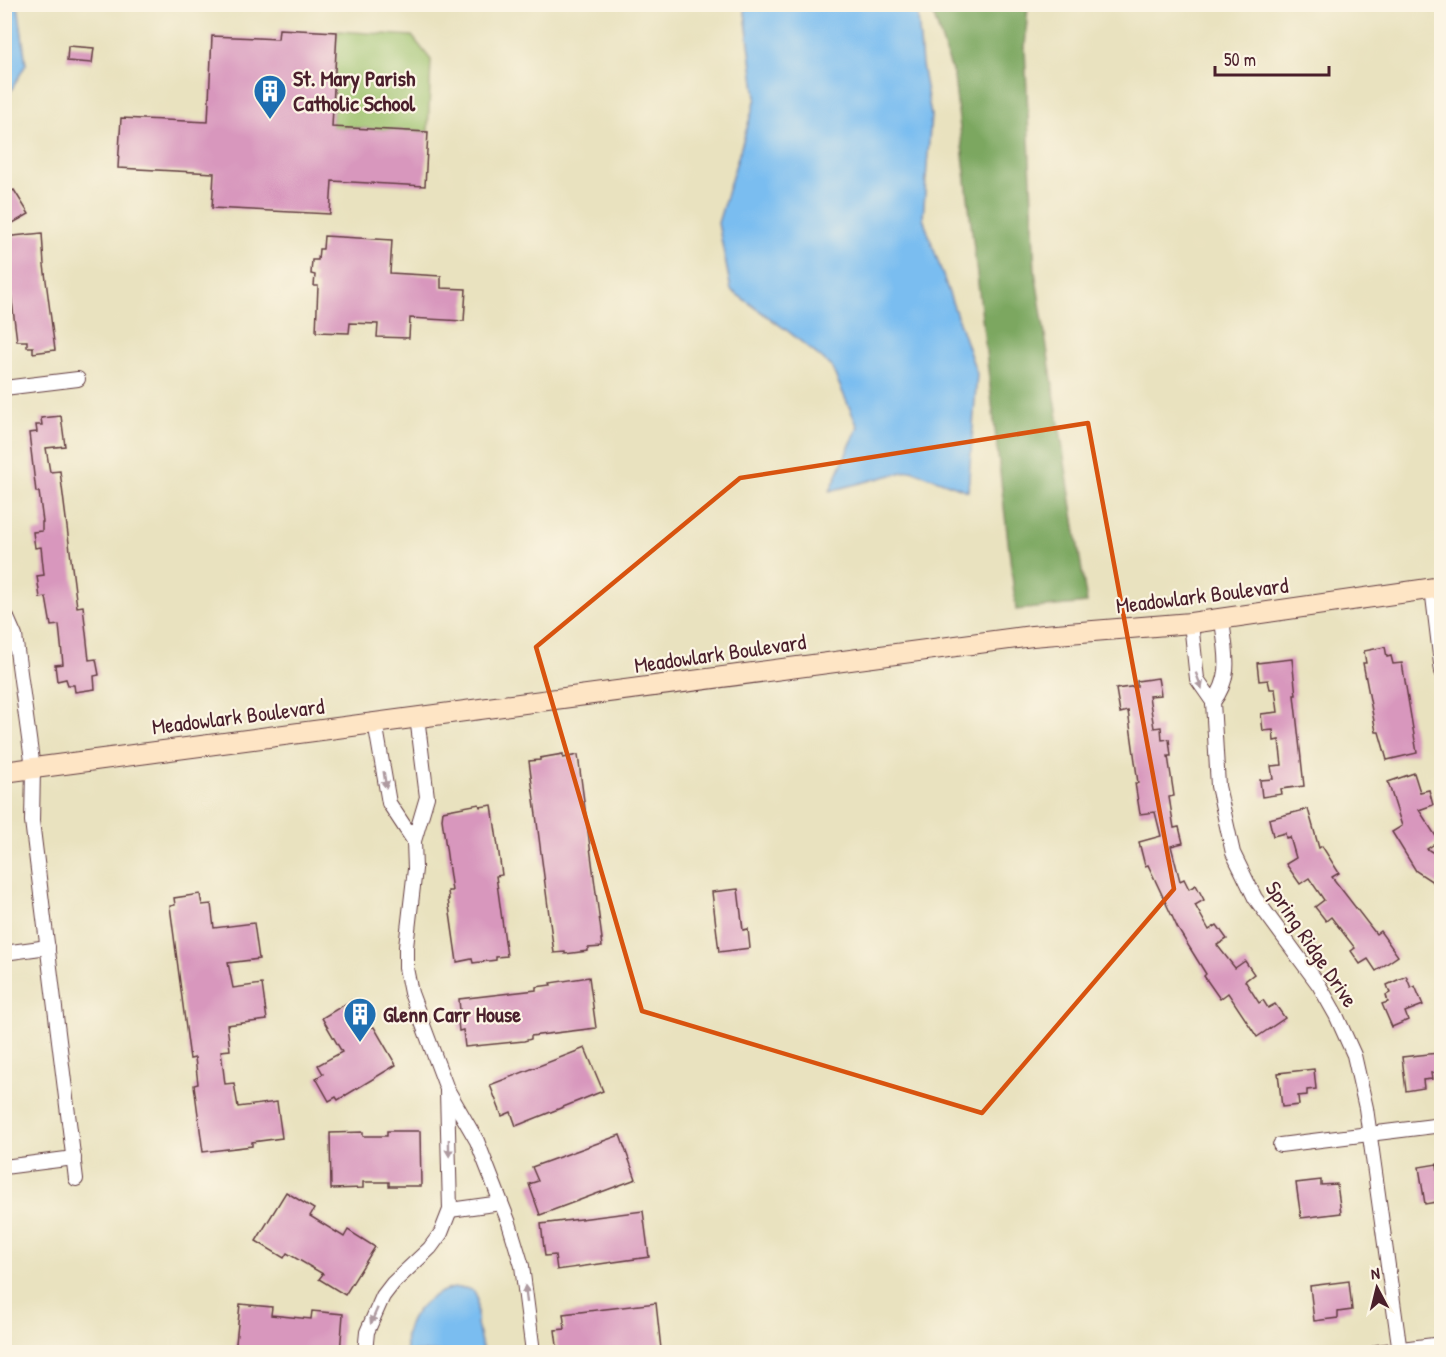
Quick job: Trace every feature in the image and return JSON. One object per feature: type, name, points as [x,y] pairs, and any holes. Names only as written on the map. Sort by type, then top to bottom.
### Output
[{"type":"street","points":[[4,388],[78,379]]},
{"type":"street","points":[[1437,587],[1442,672]]},
{"type":"street","name":"Meadowlark Boulevard","points":[[4,772],[1032,636],[1222,619],[1437,587]]},
{"type":"street","points":[[4,610],[15,636],[33,768],[32,821],[76,1179]]},
{"type":"street","points":[[1213,702],[1222,691],[1227,675],[1222,619]]},
{"type":"street","name":"Spring Ridge Drive","points":[[1191,623],[1197,679],[1213,702],[1218,786],[1233,853],[1255,898],[1319,985],[1354,1055],[1369,1134],[1400,1351]]},
{"type":"street","points":[[417,717],[427,797],[414,841],[415,869],[406,947],[406,968],[411,993],[447,1089],[477,1141],[522,1266],[533,1353]]},
{"type":"street","points":[[375,723],[388,803],[414,841]]},
{"type":"street","points":[[4,953],[48,947]]},
{"type":"street","points":[[365,1353],[367,1332],[383,1296],[393,1283],[430,1248],[441,1233],[450,1210],[447,1089]]},
{"type":"street","points":[[1280,1145],[1442,1125]]},
{"type":"street","points":[[4,1167],[74,1158]]},
{"type":"street","points":[[450,1210],[501,1203]]},
{"type":"street","points":[[1377,1353],[1442,1344]]},
{"type":"highlighted area","points":[[1088,423],[1174,889],[982,1113],[642,1011],[536,647],[740,478]]},
{"type":"green space","points":[[930,5],[1028,5],[1025,48],[1035,271],[1087,603],[1016,610],[954,77]]},
{"type":"green space","points":[[337,32],[412,36],[431,60],[428,132],[332,127]]},
{"type":"water","points":[[4,5],[18,5],[26,64],[8,96],[5,96]]},
{"type":"water","points":[[744,5],[917,5],[922,65],[931,115],[923,218],[977,374],[968,491],[911,470],[830,491],[858,427],[831,366],[731,290],[718,223],[756,98]]},
{"type":"water","points":[[455,1288],[474,1291],[477,1297],[477,1324],[483,1352],[406,1352],[406,1334],[418,1310],[439,1293]]},
{"type":"building","name":"St. Mary Parish Catholic School","points":[[279,29],[337,32],[332,127],[428,132],[425,186],[332,181],[330,214],[212,208],[214,173],[118,168],[121,118],[208,122],[212,36],[278,39]]},
{"type":"building","points":[[68,46],[94,48],[92,63],[67,61]]},
{"type":"building","points":[[14,190],[29,214],[4,228],[4,195]]},
{"type":"building","points":[[42,233],[55,350],[33,353],[33,347],[27,347],[27,341],[17,341],[4,237]]},
{"type":"building","points":[[324,236],[392,240],[390,273],[441,276],[441,288],[466,289],[464,321],[410,318],[409,338],[377,337],[378,324],[350,323],[349,333],[316,332],[318,286],[314,286],[315,275],[311,274],[312,260],[318,260],[319,249],[323,249]]},
{"type":"building","points":[[61,416],[65,446],[46,448],[50,472],[60,471],[77,607],[83,606],[89,660],[96,659],[99,675],[94,676],[95,689],[75,692],[74,685],[68,685],[66,679],[57,681],[55,665],[63,664],[59,625],[51,626],[46,597],[40,598],[37,576],[44,575],[41,547],[35,548],[33,532],[42,531],[43,522],[39,492],[36,492],[29,433],[37,432],[36,425],[42,425],[41,418]]},
{"type":"building","points":[[1385,647],[1387,657],[1391,656],[1393,664],[1402,663],[1417,753],[1387,760],[1379,732],[1376,732],[1363,663],[1366,663],[1364,651]]},
{"type":"building","points":[[1292,659],[1304,786],[1281,789],[1282,794],[1262,797],[1260,780],[1273,779],[1271,766],[1282,765],[1279,740],[1274,741],[1273,730],[1263,731],[1261,714],[1278,712],[1275,689],[1270,689],[1268,680],[1259,681],[1257,663]]},
{"type":"building","points":[[1158,678],[1161,695],[1149,696],[1154,728],[1161,727],[1162,740],[1169,739],[1171,756],[1168,756],[1174,796],[1169,797],[1174,828],[1179,827],[1183,843],[1171,846],[1180,881],[1184,879],[1189,889],[1196,885],[1204,900],[1195,905],[1209,930],[1217,925],[1227,939],[1217,945],[1235,968],[1245,961],[1254,974],[1245,981],[1259,1003],[1263,1000],[1268,1008],[1275,1004],[1285,1018],[1257,1037],[1228,993],[1220,999],[1204,976],[1206,974],[1178,929],[1148,865],[1145,866],[1139,842],[1161,836],[1155,812],[1140,814],[1128,711],[1120,713],[1116,689],[1137,686],[1137,681]]},
{"type":"building","points":[[563,754],[563,758],[578,755],[602,939],[602,947],[565,954],[565,952],[554,953],[529,761]]},
{"type":"building","points":[[1414,773],[1420,792],[1429,790],[1433,805],[1419,810],[1439,841],[1427,849],[1442,858],[1442,888],[1416,871],[1392,832],[1402,826],[1388,782]]},
{"type":"building","points":[[479,804],[480,807],[492,805],[502,875],[496,876],[507,956],[473,963],[472,959],[457,962],[448,899],[448,891],[452,891],[442,819],[443,811]]},
{"type":"building","points":[[1308,809],[1319,848],[1322,846],[1339,873],[1332,877],[1376,934],[1380,931],[1398,956],[1376,971],[1368,959],[1360,964],[1351,951],[1355,948],[1331,917],[1326,921],[1315,907],[1324,900],[1309,878],[1300,884],[1286,864],[1296,858],[1290,837],[1286,838],[1285,833],[1273,836],[1269,819]]},
{"type":"building","points":[[738,889],[743,930],[748,929],[750,948],[719,952],[712,892]]},
{"type":"building","points":[[200,894],[202,905],[211,904],[214,928],[254,923],[259,959],[228,963],[233,988],[262,984],[267,1020],[227,1025],[230,1050],[221,1051],[225,1084],[234,1083],[238,1107],[277,1102],[282,1138],[252,1142],[252,1146],[203,1152],[194,1085],[198,1084],[195,1058],[190,1059],[170,906],[175,905],[174,898]]},
{"type":"building","points":[[1406,976],[1411,988],[1415,986],[1423,1005],[1405,1012],[1408,1020],[1392,1027],[1382,1004],[1388,1002],[1386,995],[1390,993],[1387,985]]},
{"type":"building","points":[[589,977],[596,1028],[531,1036],[531,1039],[524,1041],[465,1047],[463,1030],[459,1031],[457,1012],[460,1011],[459,999],[536,990],[536,987],[551,985],[550,983]]},
{"type":"building","name":"Glenn Carr House","points":[[352,1000],[368,1028],[374,1027],[396,1065],[338,1100],[336,1097],[329,1101],[316,1078],[323,1074],[318,1065],[342,1052],[322,1018]]},
{"type":"building","points":[[585,1048],[603,1091],[516,1126],[511,1112],[502,1116],[490,1085]]},
{"type":"building","points":[[1438,1053],[1441,1072],[1431,1073],[1432,1079],[1423,1080],[1424,1088],[1406,1091],[1402,1057]]},
{"type":"building","points":[[1314,1069],[1316,1089],[1307,1090],[1307,1095],[1298,1096],[1299,1105],[1282,1107],[1278,1073]]},
{"type":"building","points":[[387,1131],[420,1131],[421,1186],[389,1186],[389,1182],[363,1182],[363,1188],[331,1189],[330,1133],[363,1132],[363,1136],[387,1136]]},
{"type":"building","points":[[620,1135],[636,1179],[540,1215],[529,1184],[538,1181],[532,1167]]},
{"type":"building","points":[[1437,1164],[1438,1172],[1442,1171],[1442,1201],[1425,1204],[1419,1167]]},
{"type":"building","points":[[1321,1180],[1321,1185],[1337,1184],[1341,1213],[1301,1218],[1296,1183]]},
{"type":"building","points":[[286,1192],[314,1209],[310,1216],[344,1237],[348,1230],[375,1247],[345,1295],[319,1279],[323,1274],[287,1253],[284,1258],[256,1241]]},
{"type":"building","points":[[643,1211],[649,1257],[557,1270],[555,1255],[545,1256],[541,1224]]},
{"type":"building","points":[[1349,1281],[1352,1310],[1338,1312],[1338,1318],[1314,1321],[1310,1286]]},
{"type":"building","points":[[656,1303],[661,1349],[636,1353],[558,1353],[555,1330],[565,1329],[563,1314]]},
{"type":"building","points":[[240,1304],[272,1307],[271,1315],[311,1319],[312,1311],[343,1314],[340,1353],[235,1353]]},
{"type":"place","name":"St. Mary Parish Catholic School","points":[[270,120]]},
{"type":"place","name":"Glenn Carr House","points":[[360,1043]]}]
